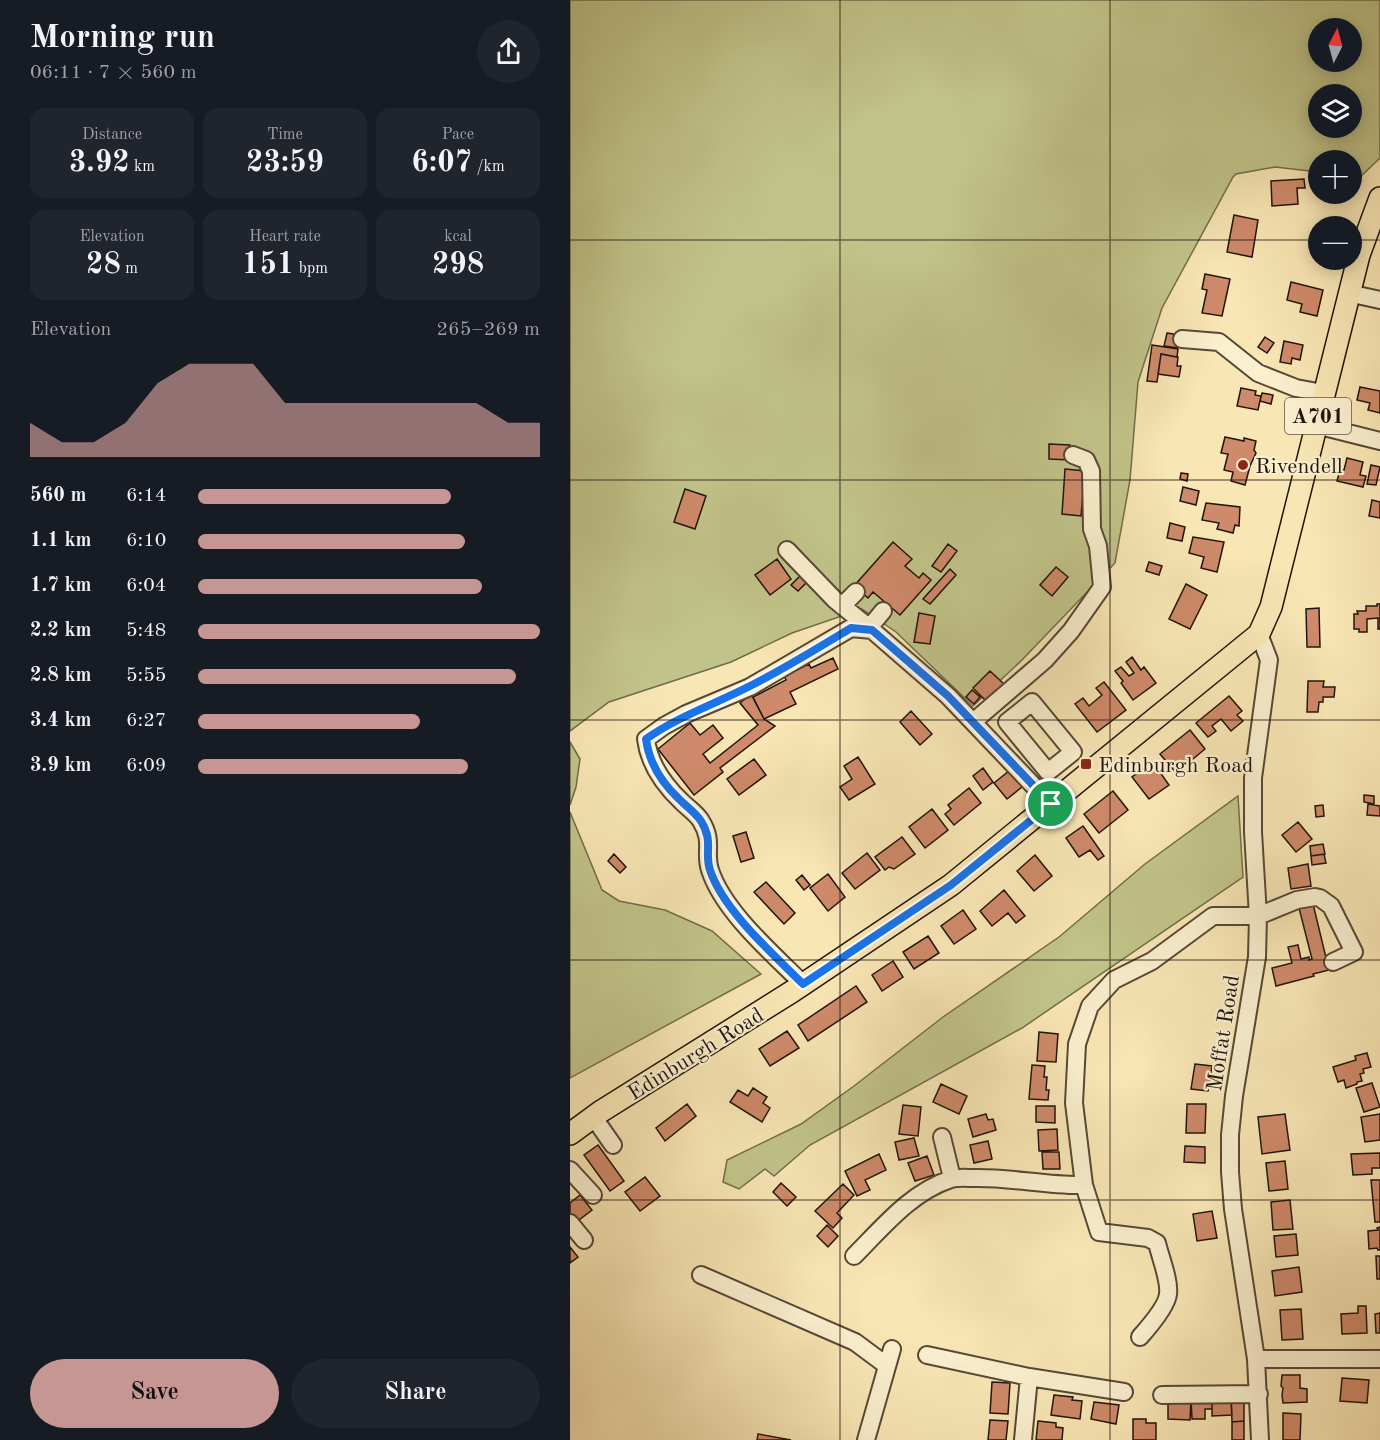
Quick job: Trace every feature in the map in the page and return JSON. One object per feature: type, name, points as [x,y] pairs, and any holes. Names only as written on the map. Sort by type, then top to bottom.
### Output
[{"type":"main road","name":"Edinburgh Road","points":[[570,1134],[803,984],[951,885],[1259,634],[1271,607],[1348,293],[1380,198]]},
{"type":"street","points":[[1348,293],[1380,300]]},
{"type":"street","points":[[1182,339],[1219,342],[1257,373],[1296,388],[1323,393]]},
{"type":"street","points":[[1316,425],[1380,441]]},
{"type":"street","points":[[976,726],[1071,632],[1101,587],[1098,546],[1092,530],[1091,471],[1086,460],[1073,455]]},
{"type":"street","points":[[787,550],[842,606],[948,696],[1051,804]]},
{"type":"street","points":[[842,606],[856,592]]},
{"type":"street","points":[[870,629],[883,611]]},
{"type":"street","points":[[803,984],[761,942],[721,896],[709,868],[708,833],[699,818],[668,789],[648,756],[646,739],[671,722],[750,687],[851,628],[870,629]]},
{"type":"street","name":"Moffat Road","points":[[1259,634],[1269,660],[1253,778],[1253,832],[1258,916],[1257,957],[1234,1096],[1230,1135],[1233,1209],[1256,1359],[1260,1440]]},
{"type":"street","points":[[976,726],[1007,722]]},
{"type":"street","points":[[1140,1337],[1149,1327],[1169,1293],[1157,1243],[1148,1238],[1099,1232],[1084,1185],[1074,1102],[1077,1044],[1090,1006],[1114,980],[1152,961],[1212,916],[1258,916],[1297,900],[1315,897],[1331,906],[1354,952],[1333,962]]},
{"type":"street","points":[[592,1119],[613,1145]]},
{"type":"street","points":[[942,1137],[952,1179]]},
{"type":"street","points":[[570,1170],[592,1195]]},
{"type":"street","points":[[854,1256],[899,1211],[921,1194],[952,1179],[993,1178],[1062,1186],[1084,1185]]},
{"type":"street","points":[[570,1223],[584,1240]]},
{"type":"street","points":[[700,1275],[855,1342],[886,1365]]},
{"type":"street","points":[[866,1440],[892,1349]]},
{"type":"street","points":[[927,1355],[1029,1377],[1124,1392]]},
{"type":"street","points":[[1256,1359],[1380,1359]]},
{"type":"street","points":[[1023,1440],[1029,1377]]},
{"type":"street","points":[[1162,1395],[1259,1394]]},
{"type":"green space","points":[[570,0],[1380,0],[1380,158],[1362,175],[1362,150],[1308,150],[1308,171],[1275,167],[1236,174],[1233,177],[1162,308],[1138,382],[1130,480],[1115,563],[1022,660],[973,706],[896,632],[862,609],[792,633],[731,662],[609,702],[570,731]]},
{"type":"green space","points":[[570,742],[580,759],[576,787],[570,805]]},
{"type":"green space","points":[[1238,796],[1243,877],[1022,1028],[810,1145],[774,1176],[765,1169],[739,1189],[723,1182],[727,1160],[801,1124],[943,1017],[1059,937],[1145,864]]},
{"type":"green space","points":[[570,812],[602,890],[619,901],[665,910],[712,931],[761,974],[570,1078]]},
{"type":"building","points":[[1304,179],[1305,188],[1297,188],[1298,204],[1272,206],[1271,181]]},
{"type":"building","points":[[1234,215],[1258,220],[1252,257],[1227,252]]},
{"type":"building","points":[[1205,274],[1230,279],[1222,316],[1202,313],[1207,290],[1202,289]]},
{"type":"building","points":[[1291,282],[1323,290],[1317,316],[1300,312],[1302,304],[1287,300]]},
{"type":"building","points":[[1167,333],[1180,335],[1178,348],[1164,346]]},
{"type":"building","points":[[1265,337],[1274,343],[1267,353],[1258,347]]},
{"type":"building","points":[[1284,341],[1303,345],[1300,360],[1292,358],[1291,364],[1280,362]]},
{"type":"building","points":[[1152,345],[1178,349],[1177,357],[1161,354],[1157,382],[1147,381]]},
{"type":"building","points":[[1161,354],[1178,357],[1177,366],[1181,366],[1179,377],[1158,374]]},
{"type":"building","points":[[1360,387],[1380,391],[1380,413],[1368,410],[1370,403],[1357,400]]},
{"type":"building","points":[[1241,388],[1256,391],[1255,395],[1261,396],[1258,410],[1237,406]]},
{"type":"building","points":[[1262,393],[1273,395],[1271,404],[1260,401]]},
{"type":"building","points":[[1225,437],[1256,441],[1254,450],[1256,453],[1245,485],[1231,481],[1233,472],[1224,470],[1228,454],[1221,453]]},
{"type":"building","points":[[1049,444],[1070,445],[1070,460],[1049,459]]},
{"type":"building","points":[[1347,458],[1363,462],[1360,475],[1366,476],[1363,487],[1337,481],[1340,470],[1344,470]]},
{"type":"building","points":[[1371,465],[1380,467],[1376,485],[1367,484]]},
{"type":"building","points":[[1065,469],[1085,471],[1081,516],[1062,514]]},
{"type":"building","points":[[1181,473],[1188,474],[1187,481],[1180,479]]},
{"type":"building","points":[[1183,487],[1199,491],[1196,505],[1180,501]]},
{"type":"building","points":[[685,489],[706,496],[695,529],[674,522]]},
{"type":"building","points":[[1372,500],[1380,502],[1380,518],[1369,516]]},
{"type":"building","points":[[1206,503],[1240,507],[1239,526],[1235,525],[1233,533],[1217,529],[1219,523],[1202,520]]},
{"type":"building","points":[[1170,523],[1185,527],[1182,541],[1167,538]]},
{"type":"building","points":[[1193,537],[1224,542],[1217,572],[1201,568],[1204,557],[1189,553]]},
{"type":"building","points":[[893,542],[912,559],[905,566],[919,578],[923,573],[931,580],[900,615],[873,592],[868,598],[854,586]]},
{"type":"building","points":[[948,544],[957,551],[941,572],[932,566]]},
{"type":"building","points":[[777,559],[791,579],[770,595],[755,575]]},
{"type":"building","points":[[1149,562],[1162,566],[1159,575],[1146,571]]},
{"type":"building","points":[[1056,567],[1068,577],[1052,596],[1040,585]]},
{"type":"building","points":[[950,569],[956,575],[930,604],[923,599]]},
{"type":"building","points":[[802,574],[809,580],[798,591],[791,585]]},
{"type":"building","points":[[1186,584],[1207,595],[1190,629],[1169,619]]},
{"type":"building","points":[[1380,604],[1380,629],[1378,629],[1378,618],[1367,619],[1367,632],[1354,629],[1354,614],[1358,614],[1357,611],[1366,611],[1366,606],[1377,606]]},
{"type":"building","points":[[1319,608],[1320,647],[1307,647],[1306,609]]},
{"type":"building","points":[[919,613],[935,616],[930,644],[914,642]]},
{"type":"building","points":[[1132,657],[1141,670],[1144,667],[1156,683],[1133,700],[1115,671],[1121,667],[1129,676],[1134,673],[1126,662]]},
{"type":"building","points":[[833,658],[838,669],[790,692],[796,704],[764,719],[753,697],[786,680],[784,676],[809,664],[811,668]]},
{"type":"building","points":[[990,671],[1004,684],[987,702],[973,688]]},
{"type":"building","points":[[1308,681],[1324,681],[1323,687],[1335,687],[1334,697],[1323,697],[1323,702],[1319,702],[1318,712],[1307,712]]},
{"type":"building","points":[[1104,682],[1126,710],[1097,732],[1075,704],[1083,698],[1089,706],[1102,695],[1096,688]]},
{"type":"building","points":[[972,690],[980,697],[974,704],[966,697]]},
{"type":"building","points":[[751,694],[764,719],[775,726],[720,768],[723,772],[694,795],[658,749],[690,723],[700,735],[713,725],[723,738],[703,754],[710,763],[758,725],[740,703]]},
{"type":"building","points":[[1229,696],[1242,711],[1237,715],[1243,721],[1231,731],[1221,719],[1212,726],[1216,731],[1208,737],[1196,723]]},
{"type":"building","points":[[911,711],[932,734],[920,745],[900,722]]},
{"type":"building","points":[[1190,730],[1205,749],[1176,773],[1160,754]]},
{"type":"building","points":[[858,757],[875,784],[849,800],[840,787],[852,779],[844,766]]},
{"type":"building","points":[[754,759],[766,775],[739,795],[727,779]]},
{"type":"building","points":[[1153,762],[1169,785],[1149,799],[1132,777]]},
{"type":"building","points":[[983,768],[993,782],[983,790],[973,776]]},
{"type":"building","points":[[1009,771],[1027,783],[1007,799],[994,783]]},
{"type":"building","points":[[969,788],[981,803],[954,825],[945,814],[951,809],[948,805]]},
{"type":"building","points":[[1113,791],[1128,810],[1099,833],[1084,814]]},
{"type":"building","points":[[1364,795],[1374,796],[1374,804],[1364,802]]},
{"type":"building","points":[[1368,804],[1380,806],[1380,816],[1367,815]]},
{"type":"building","points":[[1323,805],[1324,816],[1316,817],[1315,806]]},
{"type":"building","points":[[932,809],[948,830],[925,848],[909,827]]},
{"type":"building","points":[[1298,822],[1312,839],[1296,852],[1282,835]]},
{"type":"building","points":[[1083,826],[1104,856],[1098,860],[1090,850],[1079,857],[1066,838]]},
{"type":"building","points":[[746,832],[754,858],[741,862],[733,836]]},
{"type":"building","points":[[902,837],[915,854],[894,869],[889,867],[885,870],[875,857]]},
{"type":"building","points":[[1323,844],[1325,854],[1311,856],[1310,846]]},
{"type":"building","points":[[867,853],[880,870],[855,889],[842,873]]},
{"type":"building","points":[[614,854],[626,867],[620,873],[608,861]]},
{"type":"building","points":[[1324,854],[1326,863],[1312,865],[1311,856]]},
{"type":"building","points":[[1035,855],[1052,876],[1034,891],[1017,871]]},
{"type":"building","points":[[1308,864],[1311,886],[1291,889],[1288,868]]},
{"type":"building","points":[[828,874],[845,897],[828,911],[810,888]]},
{"type":"building","points":[[802,875],[810,885],[804,890],[796,880]]},
{"type":"building","points":[[766,882],[795,913],[784,924],[754,892]]},
{"type":"building","points":[[1004,890],[1025,916],[1016,923],[1008,913],[992,926],[980,911]]},
{"type":"building","points":[[1313,904],[1329,970],[1276,986],[1272,968],[1292,963],[1288,947],[1298,945],[1301,959],[1309,957],[1309,960],[1312,959],[1299,908]]},
{"type":"building","points":[[963,910],[976,929],[954,944],[941,926]]},
{"type":"building","points":[[928,936],[939,953],[914,969],[903,952]]},
{"type":"building","points":[[893,961],[903,977],[882,991],[872,975]]},
{"type":"building","points":[[856,986],[867,1002],[808,1041],[798,1025]]},
{"type":"building","points":[[787,1031],[799,1048],[770,1066],[759,1049]]},
{"type":"building","points":[[1039,1032],[1058,1034],[1056,1062],[1037,1061]]},
{"type":"building","points":[[1367,1053],[1371,1067],[1363,1069],[1364,1073],[1360,1074],[1362,1081],[1346,1088],[1344,1080],[1338,1082],[1333,1067],[1356,1060],[1355,1056]]},
{"type":"building","points":[[1195,1064],[1212,1066],[1208,1091],[1191,1089]]},
{"type":"building","points":[[1032,1065],[1045,1066],[1044,1077],[1047,1077],[1048,1100],[1029,1099]]},
{"type":"building","points":[[1372,1083],[1380,1107],[1364,1112],[1356,1088]]},
{"type":"building","points":[[941,1084],[967,1096],[959,1114],[933,1102]]},
{"type":"building","points":[[753,1088],[767,1097],[763,1103],[770,1108],[762,1122],[730,1102],[738,1090],[748,1096]]},
{"type":"building","points":[[687,1104],[696,1116],[665,1141],[656,1128]]},
{"type":"building","points":[[1187,1104],[1206,1104],[1205,1133],[1186,1133]]},
{"type":"building","points":[[903,1105],[921,1107],[918,1136],[899,1134]]},
{"type":"building","points":[[1036,1106],[1055,1106],[1055,1123],[1036,1122]]},
{"type":"building","points":[[986,1114],[988,1120],[993,1119],[996,1130],[973,1137],[968,1119]]},
{"type":"building","points":[[1285,1114],[1290,1150],[1262,1154],[1258,1117]]},
{"type":"building","points":[[1380,1114],[1380,1140],[1365,1142],[1361,1117]]},
{"type":"building","points":[[1057,1129],[1058,1150],[1039,1151],[1038,1130]]},
{"type":"building","points":[[914,1138],[919,1156],[899,1160],[895,1142]]},
{"type":"building","points":[[988,1141],[992,1159],[974,1163],[970,1145]]},
{"type":"building","points":[[598,1145],[624,1181],[610,1191],[584,1155]]},
{"type":"building","points":[[1185,1146],[1205,1147],[1205,1163],[1184,1162]]},
{"type":"building","points":[[1042,1152],[1059,1152],[1060,1169],[1043,1169]]},
{"type":"building","points":[[1380,1153],[1380,1168],[1372,1168],[1372,1174],[1353,1175],[1351,1154]]},
{"type":"building","points":[[879,1154],[886,1170],[865,1180],[870,1190],[857,1196],[845,1171]]},
{"type":"building","points":[[927,1156],[934,1175],[915,1181],[908,1163]]},
{"type":"building","points":[[1285,1161],[1288,1189],[1269,1191],[1266,1163]]},
{"type":"building","points":[[645,1177],[660,1196],[640,1211],[625,1192]]},
{"type":"building","points":[[1371,1180],[1380,1180],[1380,1222],[1375,1222]]},
{"type":"building","points":[[781,1183],[796,1197],[787,1206],[773,1192]]},
{"type":"building","points":[[843,1184],[854,1195],[837,1213],[842,1218],[833,1228],[815,1211]]},
{"type":"building","points":[[580,1195],[592,1210],[575,1223],[570,1217],[570,1203]]},
{"type":"building","points":[[1290,1200],[1293,1229],[1273,1230],[1271,1202]]},
{"type":"building","points":[[1212,1211],[1217,1238],[1197,1241],[1193,1214]]},
{"type":"building","points":[[827,1225],[838,1236],[828,1247],[817,1236]]},
{"type":"building","points":[[1380,1227],[1380,1250],[1369,1249],[1368,1231],[1378,1230],[1377,1228]]},
{"type":"building","points":[[1296,1234],[1298,1255],[1276,1257],[1274,1236]]},
{"type":"building","points":[[570,1247],[578,1257],[570,1263]]},
{"type":"building","points":[[1376,1256],[1380,1256],[1380,1279],[1377,1279]]},
{"type":"building","points":[[1299,1267],[1302,1292],[1275,1296],[1272,1271]]},
{"type":"building","points":[[1358,1306],[1366,1306],[1367,1333],[1342,1334],[1341,1314],[1358,1313]]},
{"type":"building","points":[[1301,1309],[1303,1339],[1282,1340],[1280,1310]]},
{"type":"building","points":[[1380,1313],[1380,1333],[1376,1333],[1375,1314]]},
{"type":"building","points":[[1282,1375],[1300,1375],[1300,1388],[1307,1389],[1307,1402],[1283,1403]]},
{"type":"building","points":[[1342,1378],[1369,1380],[1367,1403],[1340,1401]]},
{"type":"building","points":[[992,1382],[1010,1383],[1008,1414],[990,1413]]},
{"type":"building","points":[[1054,1395],[1073,1397],[1072,1400],[1082,1401],[1080,1419],[1051,1415]]},
{"type":"building","points":[[1231,1398],[1244,1398],[1244,1421],[1232,1422]]},
{"type":"building","points":[[1231,1398],[1232,1415],[1212,1416],[1212,1399]]},
{"type":"building","points":[[1168,1399],[1191,1399],[1190,1420],[1168,1419]]},
{"type":"building","points":[[1191,1399],[1212,1399],[1212,1409],[1205,1409],[1205,1419],[1192,1419]]},
{"type":"building","points":[[1094,1402],[1119,1405],[1116,1424],[1091,1419]]},
{"type":"building","points":[[1283,1413],[1301,1414],[1300,1440],[1283,1440]]},
{"type":"building","points":[[1133,1419],[1146,1419],[1146,1423],[1156,1423],[1156,1440],[1133,1440]]},
{"type":"building","points":[[990,1420],[1008,1421],[1006,1440],[988,1440]]},
{"type":"building","points":[[1038,1421],[1056,1423],[1056,1427],[1063,1428],[1062,1440],[1036,1440]]},
{"type":"building","points":[[1244,1421],[1244,1440],[1232,1440],[1232,1422]]},
{"type":"building","points":[[758,1434],[791,1440],[757,1440]]},
{"type":"place","name":"Rivendell","points":[[1243,465]]},
{"type":"place","name":"Edinburgh Road","points":[[1086,764]]},
{"type":"route","points":[[851,628],[872,630],[948,696],[1051,804],[951,885],[803,984],[761,942],[721,896],[709,868],[708,833],[699,818],[668,789],[648,756],[646,739],[686,714],[750,687],[851,628]]}]
